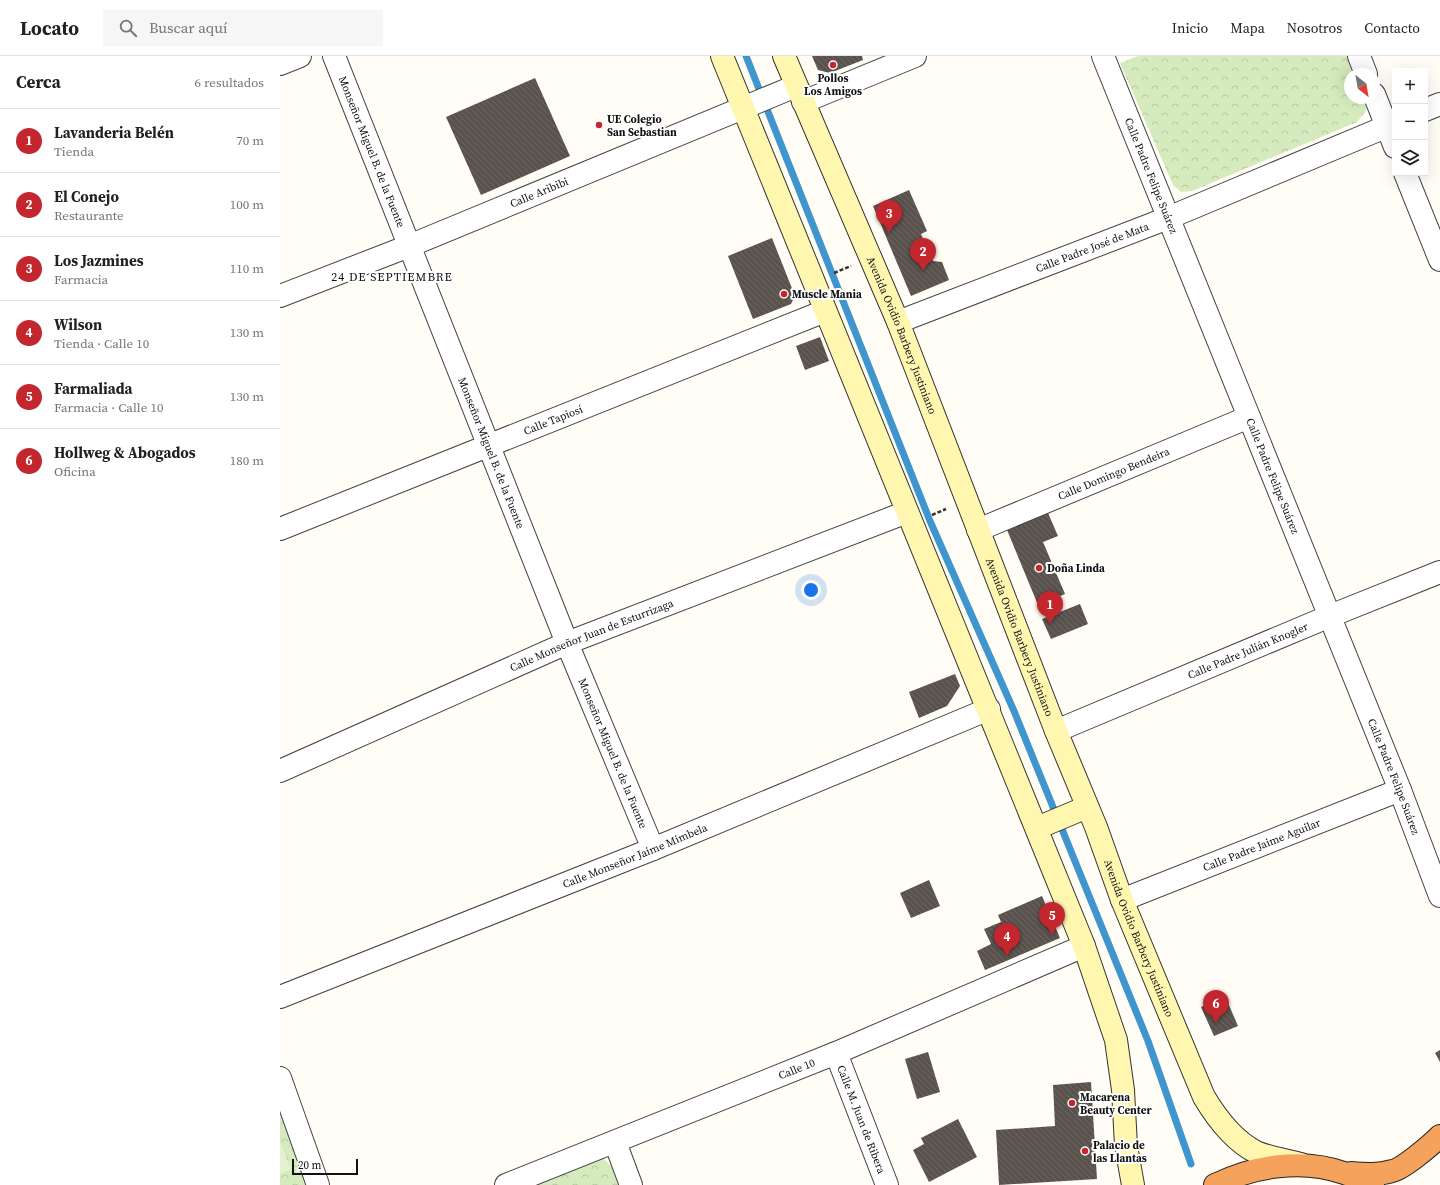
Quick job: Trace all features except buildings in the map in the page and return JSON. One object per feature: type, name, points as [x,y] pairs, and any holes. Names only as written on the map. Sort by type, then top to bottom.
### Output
[{"type":"highway","points":[[1215,1185],[1254,1170],[1282,1166],[1310,1166],[1344,1173],[1372,1174],[1394,1171],[1419,1154],[1440,1136]]},
{"type":"highway","points":[[1344,1173],[1373,1185]]},
{"type":"street","points":[[280,64],[300,56]]},
{"type":"street","name":"Monseñor Miguel B. de la Fuente","points":[[334,56],[567,643],[652,850]]},
{"type":"street","points":[[722,56],[748,106],[825,311],[989,709],[1040,827],[1084,946],[1116,1040],[1123,1090],[1126,1146],[1133,1185]]},
{"type":"street","name":"Avenida Ovidio Barbery Justiniano","points":[[784,56],[795,93],[898,322],[1056,731],[1084,809],[1204,1097],[1221,1122],[1235,1136],[1256,1152],[1310,1166]]},
{"type":"street","name":"Calle Aribibi","points":[[280,296],[409,246],[748,106],[915,56]]},
{"type":"street","points":[[1359,56],[1364,68]]},
{"type":"street","name":"Calle Padre Felipe Suárez","points":[[1105,57],[1168,218],[1400,790],[1440,896]]},
{"type":"street","points":[[1379,104],[1391,125],[1394,140]]},
{"type":"street","points":[[1428,109],[1440,104]]},
{"type":"street","name":"Calle Padre José de Mata","points":[[898,322],[1168,218],[1391,125]]},
{"type":"street","points":[[1406,176],[1440,260]]},
{"type":"street","name":"Calle Tapiosí","points":[[280,529],[825,311]]},
{"type":"street","name":"Calle Domingo Bendeira","points":[[978,530],[1249,417]]},
{"type":"street","name":"Calle Monseñor Juan de Esturrizaga","points":[[280,771],[567,643],[907,512]]},
{"type":"street","name":"Calle Padre Julián Knogler","points":[[1056,731],[1330,616],[1440,572]]},
{"type":"street","name":"Calle Monseñor Jaime Mimbela","points":[[280,997],[652,850],[989,709]]},
{"type":"street","name":"Calle Padre Jaime Aguilar","points":[[1122,900],[1400,790]]},
{"type":"street","points":[[1040,827],[1084,809]]},
{"type":"street","name":"Calle 10","points":[[506,1185],[836,1053],[1084,946]]},
{"type":"street","name":"Calle M. Juan de Ribera","points":[[836,1053],[887,1185]]},
{"type":"street","points":[[280,1078],[318,1185]]},
{"type":"street","points":[[615,1142],[631,1185]]},
{"type":"green space","points":[[1138,56],[1348,56],[1353,68],[1344,68],[1344,104],[1365,104],[1366,111],[1357,122],[1192,191],[1181,192],[1173,185],[1120,63]]},
{"type":"green space","points":[[280,1105],[308,1185],[280,1185]]},
{"type":"green space","points":[[280,1142],[291,1169],[280,1174]]},
{"type":"green space","points":[[602,1158],[614,1168],[621,1185],[531,1185]]},
{"type":"waterway","points":[[746,56],[930,521],[1014,711],[1148,1041],[1191,1164]]},
{"type":"place","name":"Pollos Los Amigos","points":[[833,65]]},
{"type":"place","name":"UE Colegio San Sebastian","points":[[599,125]]},
{"type":"place","name":"Los Jazmines","points":[[889,233]]},
{"type":"place","name":"El Conejo","points":[[923,271]]},
{"type":"place","name":"Muscle Mania","points":[[784,294]]},
{"type":"place","name":"Doña Linda","points":[[1039,568]]},
{"type":"place","name":"Lavanderia Belén","points":[[1050,624]]},
{"type":"place","name":"Farmaliada","points":[[1052,935]]},
{"type":"place","name":"Wilson","points":[[1007,956]]},
{"type":"place","name":"Hollweg & Abogados","points":[[1216,1023]]},
{"type":"place","name":"Macarena Beauty Center","points":[[1072,1103]]},
{"type":"place","name":"Palacio de las Llantas","points":[[1085,1151]]},
{"type":"district","name":"24 DE SEPTIEMBRE","points":[[392,277]]}]
